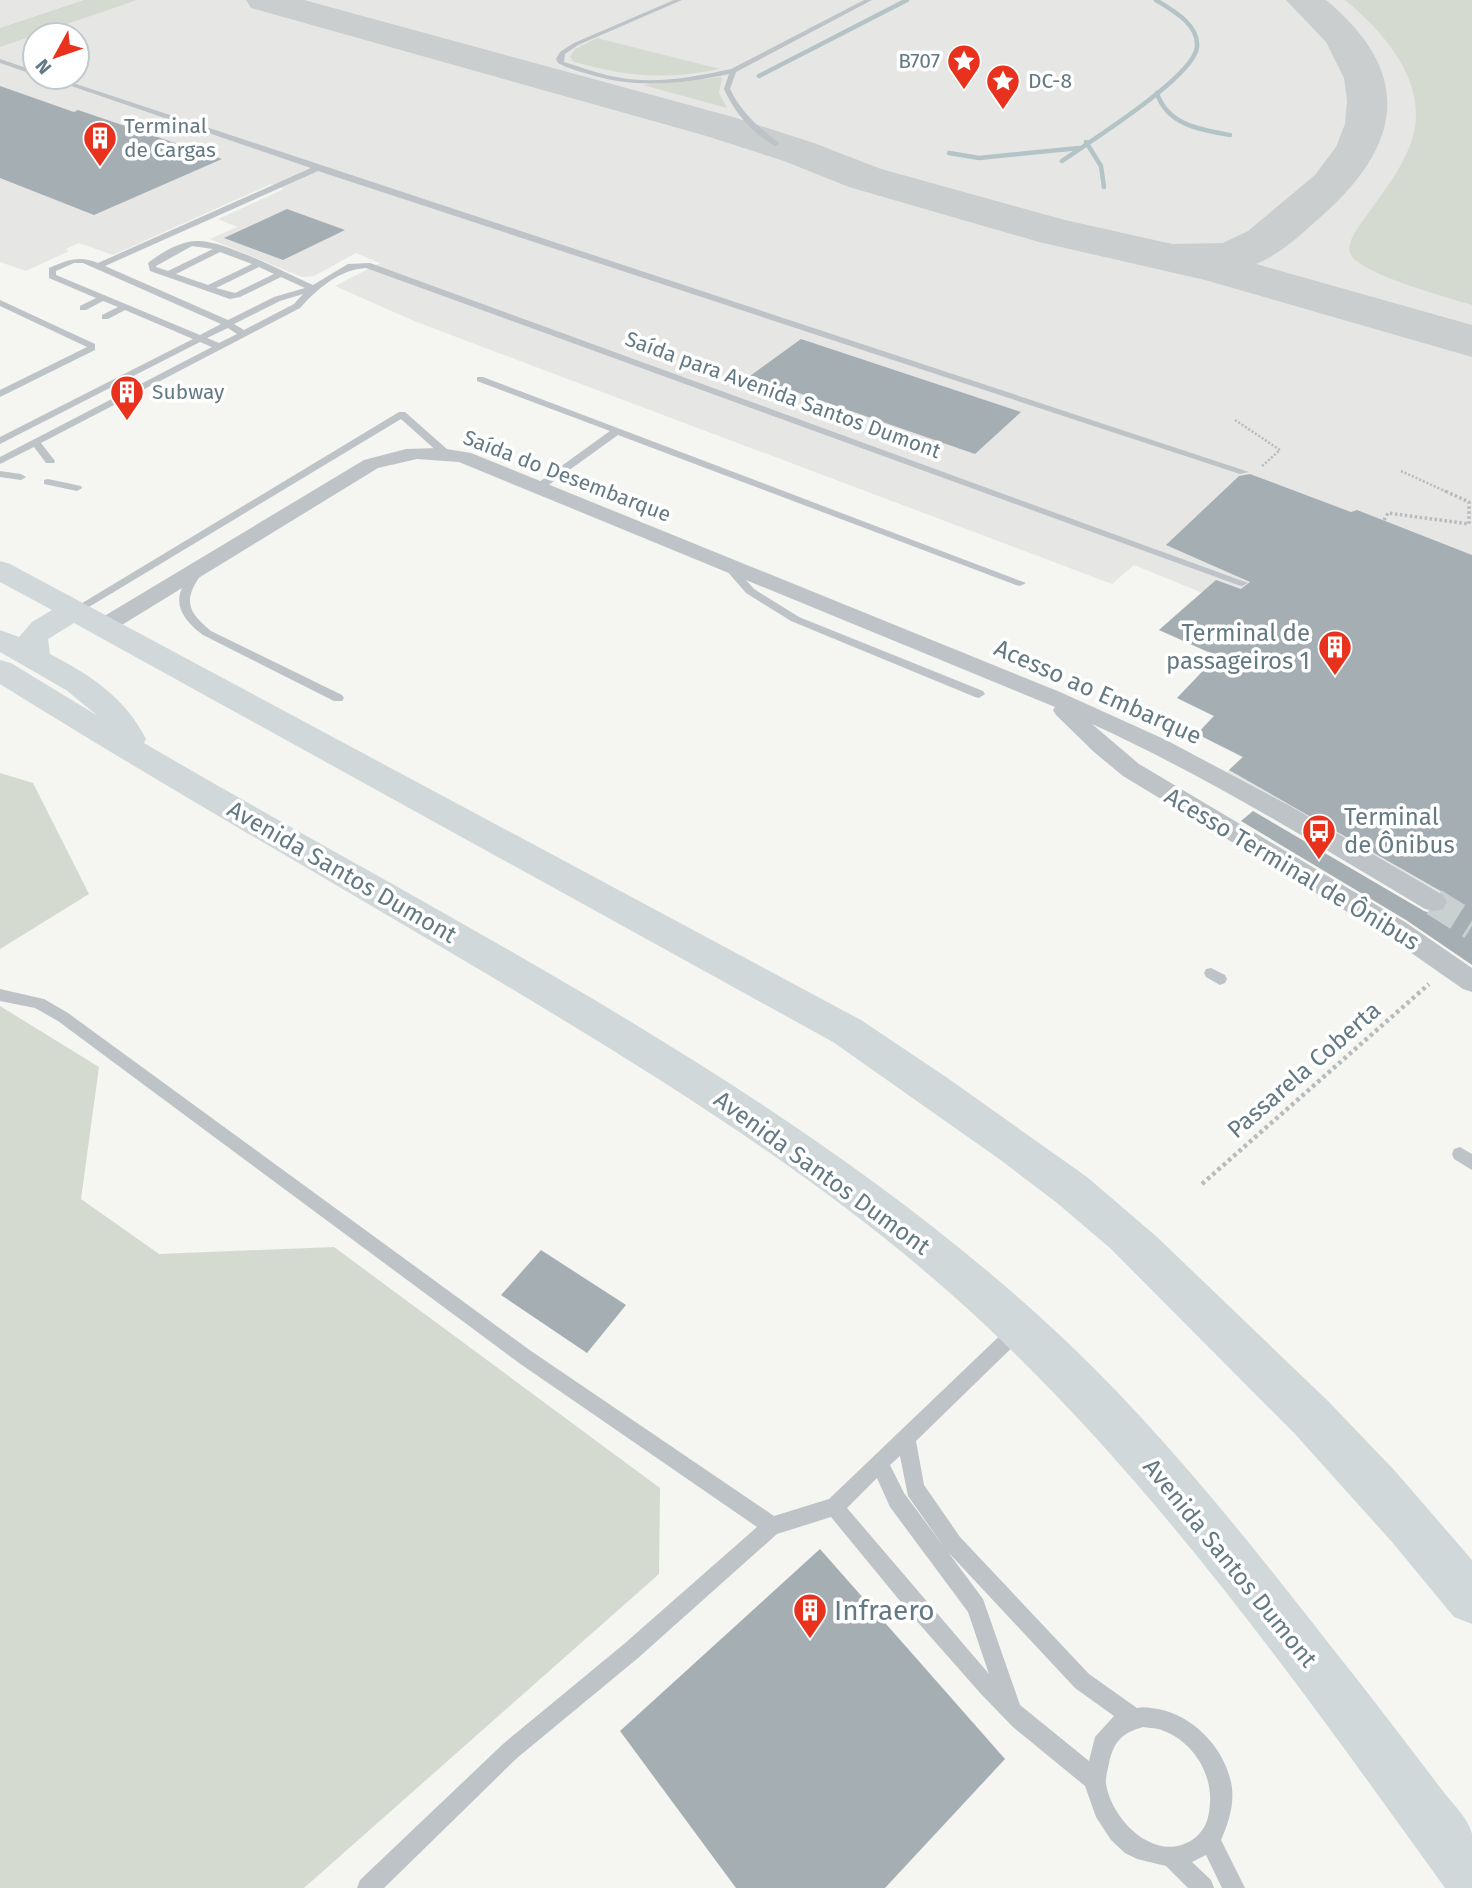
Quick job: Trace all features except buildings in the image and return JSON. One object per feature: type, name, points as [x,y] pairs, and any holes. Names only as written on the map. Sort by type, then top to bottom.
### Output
[{"type":"main road","points":[[0,570],[836,1024],[967,1112],[1074,1192],[1171,1278],[1354,1459],[1472,1599]]},
{"type":"main road","points":[[19,665],[35,636],[46,626],[89,618]]},
{"type":"main road","name":"Avenida Santos Dumont","points":[[0,639],[19,665],[139,754],[656,1056],[848,1186],[914,1238],[1020,1328],[1065,1371],[1155,1471],[1281,1622],[1472,1878]]},
{"type":"street","name":"Saída do Desembarque","points":[[89,618],[201,568],[370,464],[397,455],[444,452],[464,457],[724,562]]},
{"type":"street","name":"Acesso ao Embarque","points":[[724,562],[1052,697],[1203,769],[1434,902]]},
{"type":"street","name":"Acesso Terminal de Ônibus","points":[[1052,697],[1102,747],[1131,770],[1396,929],[1472,982]]},
{"type":"lane","points":[[679,0],[576,44],[562,53],[561,64],[639,82],[689,80],[733,71],[869,0]]},
{"type":"lane","points":[[0,61],[21,68]]},
{"type":"lane","points":[[733,71],[727,89],[730,96],[741,114],[775,144]]},
{"type":"lane","points":[[90,91],[1244,472]]},
{"type":"lane","points":[[99,266],[318,168]]},
{"type":"lane","points":[[281,274],[230,296],[167,275],[153,269],[151,265],[190,244],[205,244],[281,274],[313,288]]},
{"type":"lane","points":[[167,275],[219,249]]},
{"type":"lane","points":[[220,347],[52,276],[52,271],[72,261],[84,260],[229,323],[244,334]]},
{"type":"lane","points":[[207,289],[258,265]]},
{"type":"lane","name":"Saída para Avenida Santos Dumont","points":[[313,288],[351,266],[367,265],[385,269],[1242,583]]},
{"type":"lane","points":[[0,441],[277,299],[313,288]]},
{"type":"lane","points":[[0,461],[297,306],[313,288]]},
{"type":"lane","points":[[83,308],[103,298]]},
{"type":"lane","points":[[0,303],[92,346],[90,350],[0,394]]},
{"type":"lane","points":[[105,317],[125,307]]},
{"type":"lane","points":[[49,324],[61,318]]},
{"type":"lane","points":[[68,333],[82,327]]},
{"type":"lane","points":[[480,379],[1020,583]]},
{"type":"lane","points":[[89,618],[402,414],[444,452]]},
{"type":"lane","points":[[540,487],[618,430]]},
{"type":"lane","points":[[36,443],[50,461]]},
{"type":"lane","points":[[0,474],[22,477]]},
{"type":"lane","points":[[48,482],[77,488],[62,474]]},
{"type":"lane","name":"Saída do Desembarque","points":[[724,562],[750,591],[770,606],[795,619],[979,694]]},
{"type":"lane","points":[[201,568],[185,587],[183,604],[192,623],[338,698]]},
{"type":"lane","points":[[0,995],[39,1003],[63,1017],[525,1357],[772,1526]]},
{"type":"lane","points":[[368,1888],[510,1751],[631,1651],[772,1526],[834,1507],[1020,1328]]},
{"type":"lane","points":[[906,1438],[915,1489],[953,1544],[1082,1681],[1134,1718]]},
{"type":"lane","points":[[880,1463],[897,1500],[976,1606],[1012,1713]]},
{"type":"lane","points":[[834,1507],[1012,1713],[1095,1782]]},
{"type":"lane","points":[[1154,1716],[1174,1723],[1192,1735],[1208,1753],[1218,1776],[1222,1798],[1219,1821],[1209,1839],[1194,1852],[1173,1857],[1152,1855],[1131,1844],[1113,1827],[1101,1805],[1095,1782],[1096,1760],[1103,1739],[1116,1725],[1134,1718],[1154,1716]]},
{"type":"lane","points":[[1209,1839],[1234,1888]]},
{"type":"lane","points":[[1173,1857],[1203,1888]]},
{"type":"path","points":[[1235,420],[1280,450],[1261,467]]},
{"type":"path","points":[[1384,520],[1388,513],[1469,524],[1469,502],[1401,471]]},
{"type":"path","name":"Passarela Coberta","points":[[1202,1184],[1429,984]]},
{"type":"shaded area","points":[[0,0],[1472,0],[1472,919],[1224,775],[1242,757],[1197,734],[1213,716],[1177,698],[1217,656],[1159,630],[1192,600],[1245,622],[1254,614],[1134,565],[1112,584],[414,321],[335,286],[380,263],[356,253],[314,276],[302,277],[210,239],[237,227],[218,219],[284,189],[271,184],[113,255],[79,243],[66,249],[69,251],[26,271],[0,262]]},
{"type":"shaded area","points":[[84,0],[137,0],[76,21],[21,21]]},
{"type":"shaded area","points":[[1345,0],[1472,0],[1472,305],[1386,277],[1357,261],[1350,253],[1350,243],[1355,233],[1405,157],[1413,136],[1416,116],[1414,96],[1399,60],[1374,27]]},
{"type":"shaded area","points":[[21,21],[21,40],[0,47],[0,28]]},
{"type":"shaded area","points":[[597,38],[720,69],[663,76],[630,74],[574,62],[570,57],[575,49]]},
{"type":"shaded area","points":[[722,77],[719,93],[727,108],[643,85]]},
{"type":"shaded area","points":[[0,773],[33,783],[89,894],[0,949]]},
{"type":"shaded area","points":[[0,1006],[99,1067],[81,1199],[159,1254],[334,1247],[660,1488],[659,1574],[304,1888],[0,1888]]},
{"type":"waterway","points":[[759,76],[907,0]]},
{"type":"waterway","points":[[1156,0],[1189,25],[1194,31],[1197,47],[1191,60],[1157,93]]},
{"type":"waterway","points":[[1087,144],[1157,93]]},
{"type":"waterway","points":[[1157,93],[1162,104],[1177,119],[1197,128],[1230,135]]},
{"type":"waterway","points":[[1062,161],[1087,144]]},
{"type":"waterway","points":[[1087,144],[1101,166],[1104,187]]},
{"type":"waterway","points":[[949,153],[979,158],[1079,148]]},
{"type":"taxiway","points":[[264,0],[718,126],[799,152],[865,178],[1056,232],[1216,268],[1472,341]]},
{"type":"taxiway","points":[[1181,256],[1223,257],[1239,254],[1265,241],[1335,180],[1358,147],[1366,124],[1364,78],[1355,56],[1341,36],[1304,0]]},
{"type":"tunnel","points":[[1434,902],[1472,926]]},
{"type":"place","name":"B707","points":[[964,91]]},
{"type":"place","name":"DC-8","points":[[1003,111]]},
{"type":"place","name":"Terminal de Cargas","points":[[100,168]]},
{"type":"place","name":"Subway","points":[[127,422]]},
{"type":"place","name":"Terminal de passageiros 1","points":[[1335,677]]},
{"type":"place","name":"Terminal de Ônibus","points":[[1319,861]]},
{"type":"place","name":"Infraero","points":[[810,1640]]}]
